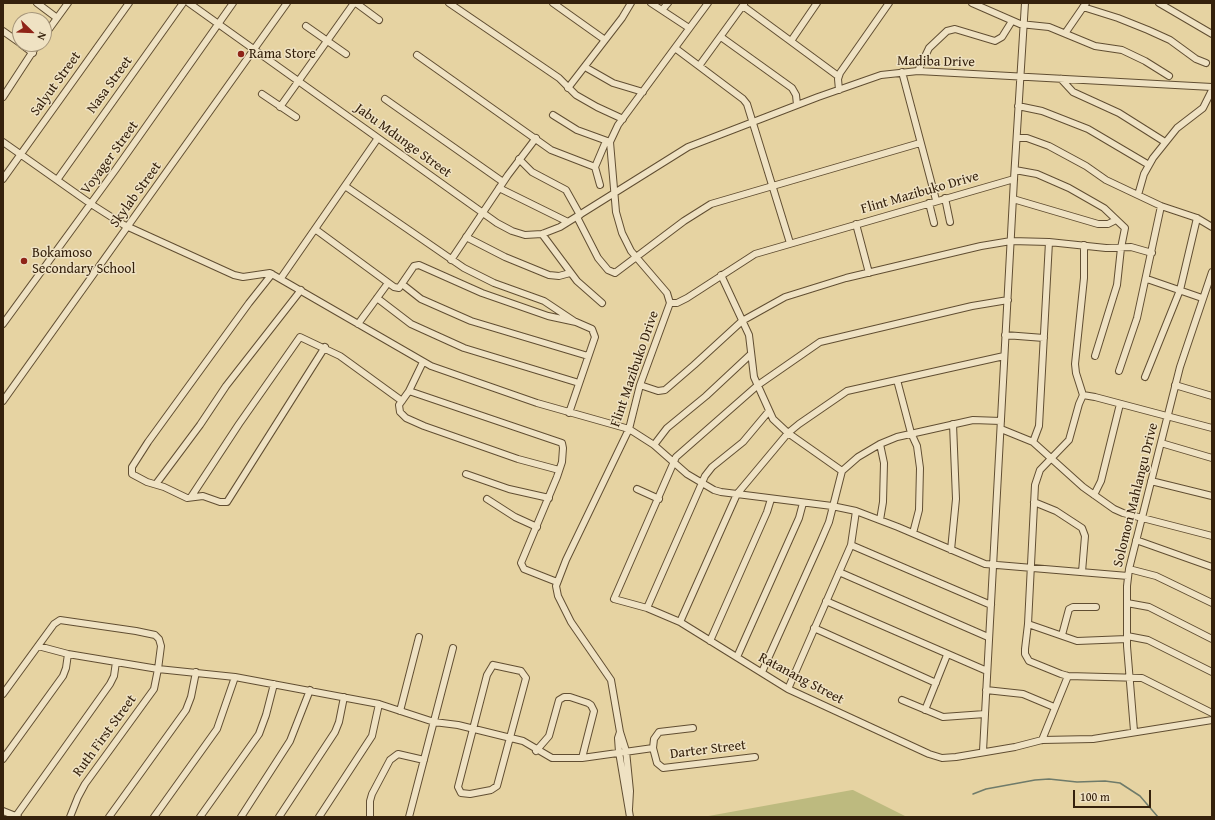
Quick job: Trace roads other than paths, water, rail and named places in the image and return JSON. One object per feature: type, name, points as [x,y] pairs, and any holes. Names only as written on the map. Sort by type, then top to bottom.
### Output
[{"type":"street","points":[[37,3],[57,18]]},
{"type":"street","points":[[52,25],[68,3]]},
{"type":"street","name":"Salyut Street","points":[[3,179],[129,3]]},
{"type":"street","name":"Nasa Street","points":[[57,180],[183,3]]},
{"type":"street","name":"Jabu Mdunge Street","points":[[189,3],[483,213],[512,231],[525,235],[542,234],[568,222],[614,194]]},
{"type":"street","name":"Voyager Street","points":[[3,324],[91,204],[219,25],[233,3]]},
{"type":"street","name":"Skylab Street","points":[[3,401],[287,3]]},
{"type":"street","points":[[280,106],[355,3],[379,20]]},
{"type":"street","points":[[449,3],[548,70],[563,81],[573,93],[623,119]]},
{"type":"street","points":[[553,3],[605,40]]},
{"type":"street","points":[[568,88],[631,3]]},
{"type":"street","points":[[651,3],[689,28]]},
{"type":"street","points":[[662,10],[668,3]]},
{"type":"street","points":[[600,185],[595,167],[608,141],[708,3]]},
{"type":"street","points":[[790,41],[817,3]]},
{"type":"street","points":[[839,90],[838,76],[889,3]]},
{"type":"street","points":[[972,3],[1012,21],[1049,27],[1066,32],[1095,46],[1126,51],[1169,76]]},
{"type":"street","points":[[983,751],[992,565],[1025,3]]},
{"type":"street","points":[[1159,3],[1212,34]]},
{"type":"street","points":[[699,66],[744,5],[838,76]]},
{"type":"street","points":[[1066,32],[1084,5],[1170,40],[1192,57],[1206,63]]},
{"type":"street","points":[[918,71],[929,48],[947,31],[955,30],[995,41],[1002,36],[1012,21]]},
{"type":"street","points":[[306,26],[346,54]]},
{"type":"street","points":[[3,31],[12,38]]},
{"type":"street","points":[[721,37],[792,88],[796,95],[797,105]]},
{"type":"street","points":[[675,48],[742,99],[748,106],[790,243]]},
{"type":"street","points":[[4,87],[33,52]]},
{"type":"street","points":[[3,97],[33,52]]},
{"type":"street","points":[[417,55],[558,153],[595,167]]},
{"type":"street","points":[[585,67],[613,83],[643,92]]},
{"type":"street","name":"Madiba Drive","points":[[614,194],[688,147],[797,105],[881,75],[918,71],[1212,88]]},
{"type":"street","points":[[902,72],[936,200]]},
{"type":"street","points":[[1061,79],[1073,92],[1119,113],[1165,142]]},
{"type":"street","points":[[1138,195],[1144,174],[1149,165],[1165,142],[1185,120],[1203,108],[1212,88]]},
{"type":"street","points":[[262,94],[296,117]]},
{"type":"street","points":[[385,99],[504,182]]},
{"type":"street","points":[[1018,106],[1042,111],[1088,129],[1149,165]]},
{"type":"street","points":[[553,115],[577,130],[608,141]]},
{"type":"street","points":[[281,278],[378,138]]},
{"type":"street","points":[[451,260],[519,159],[536,138]]},
{"type":"street","points":[[1017,138],[1037,142],[1072,157],[1106,180],[1161,206],[1197,218],[1212,227]]},
{"type":"street","points":[[608,141],[616,212],[622,233],[627,246],[635,258],[666,293],[670,303]]},
{"type":"street","points":[[3,142],[91,204],[127,227],[236,276],[247,276],[265,272],[281,278],[423,362],[483,385],[629,429],[654,444],[673,463],[702,484],[721,492],[832,506],[856,511],[913,533],[979,562],[992,565],[1128,576]]},
{"type":"street","points":[[519,159],[532,172],[566,190],[591,248],[608,270],[618,272],[690,217],[711,204],[920,143]]},
{"type":"street","points":[[1015,170],[1037,174],[1070,188],[1104,208],[1125,228],[1120,248],[1117,285],[1095,356]]},
{"type":"street","name":"Flint Mazibuko Drive","points":[[557,582],[566,560],[629,429],[640,385],[670,303],[682,301],[754,254],[929,202],[1014,179]]},
{"type":"street","points":[[345,186],[451,260],[487,280],[544,301],[576,322],[592,329],[595,334],[569,412]]},
{"type":"street","points":[[499,188],[568,222]]},
{"type":"street","points":[[945,198],[950,222]]},
{"type":"street","points":[[1013,198],[1098,224],[1108,224],[1116,220]]},
{"type":"street","points":[[929,202],[934,223]]},
{"type":"street","points":[[1119,371],[1138,318],[1161,206]]},
{"type":"street","points":[[1145,377],[1180,290],[1197,218]]},
{"type":"street","points":[[856,224],[869,273]]},
{"type":"street","points":[[315,229],[397,288],[402,284],[414,266],[419,265],[489,296],[548,316],[576,322]]},
{"type":"street","points":[[542,234],[570,273],[583,288],[602,303]]},
{"type":"street","points":[[466,237],[505,257],[549,275],[560,276],[570,273]]},
{"type":"street","points":[[640,385],[658,391],[665,390],[694,366],[742,321],[785,297],[869,273],[981,246],[1011,242],[1049,242],[1120,248],[1131,247],[1152,253]]},
{"type":"street","points":[[1033,442],[1039,426],[1049,242]]},
{"type":"street","points":[[1084,245],[1083,289],[1076,364],[1076,373],[1083,395],[1069,440],[1038,473],[1035,485],[1028,624],[1025,649],[1026,658],[1033,664],[1068,676],[1128,678],[1149,681],[1212,712]]},
{"type":"street","name":"Solomon Mahlangu Drive","points":[[1134,731],[1128,678],[1127,603],[1129,569],[1175,385],[1202,298],[1212,272]]},
{"type":"street","points":[[272,274],[249,303],[132,467],[131,472],[134,475],[185,497],[203,496],[220,502],[228,501],[326,348]]},
{"type":"street","points":[[721,275],[750,335],[754,377],[769,411],[779,426],[842,471]]},
{"type":"street","points":[[1147,279],[1202,298]]},
{"type":"street","points":[[358,324],[388,283]]},
{"type":"street","points":[[402,284],[421,299],[477,323],[588,356]]},
{"type":"street","points":[[156,484],[200,425],[226,386],[300,290]]},
{"type":"street","points":[[377,298],[411,324],[464,348],[579,383]]},
{"type":"street","points":[[637,489],[659,499],[673,463],[679,454],[758,385],[820,342],[972,306],[1008,300]]},
{"type":"street","points":[[1005,335],[1044,338]]},
{"type":"street","points":[[191,497],[299,338],[304,338],[326,348],[347,361],[402,401]]},
{"type":"street","points":[[654,444],[666,428],[706,396],[751,354]]},
{"type":"street","points":[[680,622],[737,494],[788,433],[847,392],[1004,356]]},
{"type":"street","points":[[423,362],[409,391],[399,407],[400,412],[406,418],[417,424],[518,459],[559,470]]},
{"type":"street","points":[[897,380],[911,433],[917,446],[920,468],[919,510],[913,533]]},
{"type":"street","points":[[1175,385],[1212,396]]},
{"type":"street","points":[[409,391],[560,441],[563,448],[559,470],[537,527],[529,542],[521,566],[528,571],[557,582],[558,596],[571,622],[612,680],[620,732],[626,751],[630,804],[629,809]]},
{"type":"street","points":[[1083,395],[1212,428]]},
{"type":"street","points":[[1094,495],[1101,481],[1120,404]]},
{"type":"street","points":[[647,608],[702,484],[712,467],[743,442],[769,411]]},
{"type":"street","points":[[762,672],[820,543],[828,522],[842,471],[858,457],[880,444],[911,433],[973,420],[1001,421]]},
{"type":"street","points":[[950,550],[956,499],[953,424]]},
{"type":"street","points":[[1000,429],[1033,442],[1094,495],[1114,509],[1141,518],[1212,536]]},
{"type":"street","points":[[1160,443],[1212,458]]},
{"type":"street","points":[[880,444],[884,462],[883,502],[880,520]]},
{"type":"street","points":[[466,474],[509,489],[549,498]]},
{"type":"street","points":[[1151,481],[1212,496]]},
{"type":"street","points":[[710,641],[767,512],[771,498]]},
{"type":"street","points":[[487,499],[515,517],[537,527]]},
{"type":"street","name":"Ratanang Street","points":[[659,499],[614,599],[647,608],[680,622],[788,689],[935,756],[956,757],[983,751],[1015,747],[1042,740],[1093,739],[1134,731],[1212,720]]},
{"type":"street","points":[[1034,502],[1056,510],[1082,528],[1085,536],[1082,572]]},
{"type":"street","points":[[737,657],[799,518],[803,503]]},
{"type":"street","points":[[788,689],[851,545],[856,511]]},
{"type":"street","points":[[1136,540],[1212,567]]},
{"type":"street","points":[[851,545],[991,605]]},
{"type":"street","points":[[1129,569],[1156,576],[1212,603]]},
{"type":"street","points":[[839,572],[988,637]]},
{"type":"street","points":[[826,601],[947,655],[987,671]]},
{"type":"street","points":[[1127,603],[1149,607],[1212,639]]},
{"type":"street","points":[[1062,635],[1069,609],[1073,607],[1096,607]]},
{"type":"street","name":"Ruth First Street","points":[[38,646],[54,624],[60,620],[155,635],[160,641],[158,669],[154,689],[85,784],[70,817]]},
{"type":"street","points":[[1028,624],[1077,640],[1127,637],[1148,640],[1212,672]]},
{"type":"street","points":[[814,628],[936,684]]},
{"type":"street","points":[[400,711],[419,637]]},
{"type":"street","points":[[3,694],[38,646]]},
{"type":"street","name":"Darter Street","points":[[38,646],[68,654],[158,669],[235,677],[379,704],[434,722],[509,737],[528,743],[536,751],[552,758],[582,758],[653,748]]},
{"type":"street","points":[[410,817],[454,648]]},
{"type":"street","points":[[3,760],[63,676],[68,654]]},
{"type":"street","points":[[925,710],[947,655]]},
{"type":"street","points":[[3,811],[17,816],[110,684],[114,676],[116,662]]},
{"type":"street","points":[[493,665],[505,666],[521,671],[526,678],[497,786],[491,790],[461,794],[458,787],[473,729],[490,667],[493,665]]},
{"type":"street","points":[[109,817],[186,710],[191,697],[196,672]]},
{"type":"street","points":[[1042,740],[1054,707],[1068,676]]},
{"type":"street","points":[[154,817],[217,729],[235,677]]},
{"type":"street","points":[[200,817],[259,734],[266,715],[274,684]]},
{"type":"street","points":[[241,817],[290,741],[310,690]]},
{"type":"street","points":[[986,690],[1024,694],[1054,707]]},
{"type":"street","points":[[279,817],[335,732],[339,722],[344,697]]},
{"type":"street","points":[[536,751],[549,736],[559,700],[564,697],[570,697],[592,705],[594,711],[582,758]]},
{"type":"street","points":[[902,700],[943,718],[985,714]]},
{"type":"street","points":[[319,817],[372,736],[379,704]]},
{"type":"street","name":"Darter Street","points":[[693,728],[659,732],[654,739],[653,748],[657,763],[663,768],[756,757]]},
{"type":"street","points":[[620,732],[618,738],[619,752],[626,801],[630,817]]},
{"type":"street","points":[[370,817],[370,801],[372,794],[390,760],[398,754],[424,760]]},
{"type":"waterway","points":[[973,794],[986,789],[1035,780],[1049,779],[1077,782],[1105,781],[1120,783],[1140,796],[1158,817]]},
{"type":"place","name":"Rama Store","points":[[241,54]]},
{"type":"place","name":"Bokamoso Secondary School","points":[[24,261]]}]
